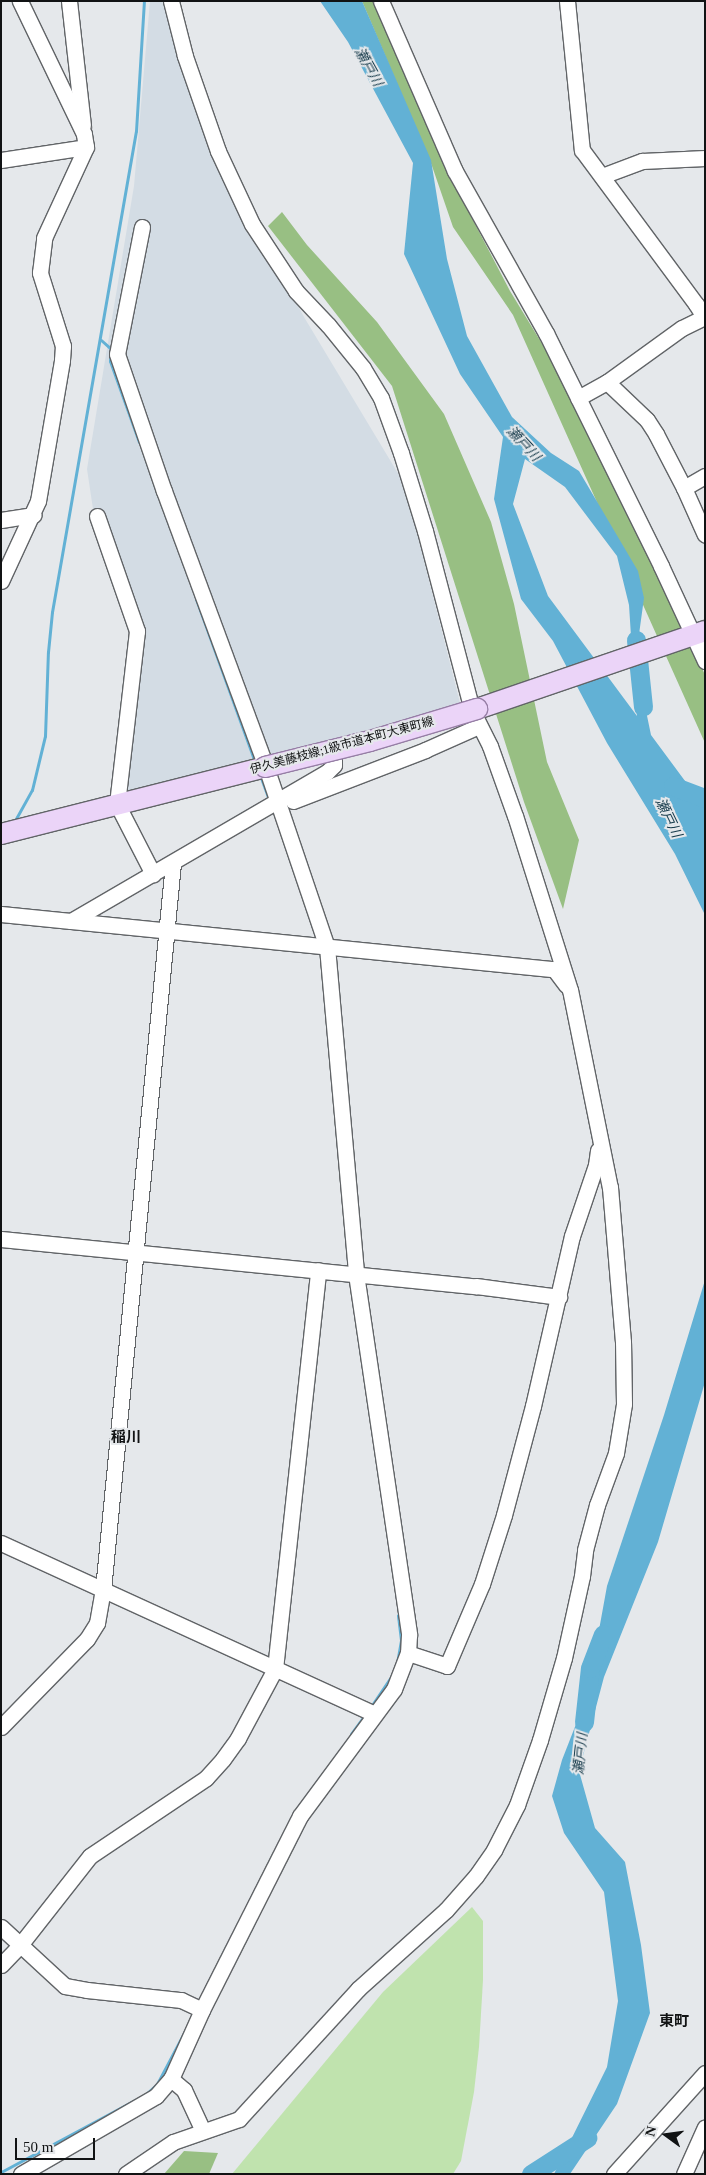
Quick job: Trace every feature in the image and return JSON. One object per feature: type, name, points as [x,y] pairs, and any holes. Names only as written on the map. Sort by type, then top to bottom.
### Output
[{"type":"main road","name":"伊久美藤枝線;1級市道本町大東町線","points":[[1,834],[384,737],[476,718],[699,644]]},
{"type":"street","points":[[20,1],[85,140]]},
{"type":"street","points":[[1,581],[34,515],[38,501],[51,434],[63,346],[40,274],[40,258],[50,224],[85,140],[69,1]]},
{"type":"street","points":[[126,2174],[173,2142],[238,2119],[358,1989],[446,1910],[476,1876],[494,1850],[517,1805],[540,1740],[564,1658],[582,1576],[584,1550],[597,1505],[616,1453],[623,1421],[621,1323],[610,1188],[599,1142],[590,1084],[570,990],[515,816],[490,746],[476,718],[425,531],[401,452],[381,398],[363,368],[296,290],[252,224],[218,151],[185,56],[171,1]]},
{"type":"street","points":[[381,1],[456,171],[546,333],[699,644]]},
{"type":"street","points":[[567,1],[582,150],[704,317],[682,328],[607,382],[578,398]]},
{"type":"street","points":[[1,160],[85,140]]},
{"type":"street","points":[[602,176],[642,161],[705,158]]},
{"type":"street","points":[[21,2174],[156,2096],[171,2079],[202,2010],[300,1816],[394,1689],[408,1653],[409,1635],[356,1274],[327,947],[276,802],[266,767],[164,491],[117,354],[142,227]]},
{"type":"street","points":[[607,382],[647,420],[656,434],[684,488],[705,535]]},
{"type":"street","points":[[684,488],[705,476]]},
{"type":"street","points":[[1,520],[34,515]]},
{"type":"street","points":[[97,516],[138,632],[117,804],[153,874]]},
{"type":"street","points":[[276,802],[292,801],[425,750],[476,718]]},
{"type":"street","points":[[70,920],[173,863],[327,772],[334,765],[334,750]]},
{"type":"street","points":[[1,1727],[87,1639],[97,1622],[103,1590],[173,863]]},
{"type":"street","points":[[1,914],[554,969],[570,990]]},
{"type":"street","points":[[408,1653],[447,1666],[482,1584],[504,1516],[559,1297],[572,1236],[596,1165],[599,1142]]},
{"type":"street","points":[[1,1239],[318,1270],[559,1297]]},
{"type":"street","points":[[1,1965],[20,1945],[90,1856],[206,1778],[238,1738],[275,1669],[318,1270]]},
{"type":"street","points":[[1,1543],[374,1714]]},
{"type":"street","points":[[1,1927],[65,1986],[181,2000],[202,2010]]},
{"type":"street","points":[[614,2174],[705,2073]]},
{"type":"street","points":[[171,2079],[184,2090],[203,2132]]},
{"type":"street","points":[[684,2174],[705,2128]]},
{"type":"shaded area","points":[[150,1],[166,1],[206,135],[304,317],[405,485],[461,707],[124,792],[137,632],[96,529],[87,469],[134,186]]},
{"type":"green space","points":[[362,1],[373,1],[462,199],[510,291],[569,388],[635,515],[705,675],[705,743],[513,315],[453,227],[432,166]]},
{"type":"green space","points":[[282,212],[307,245],[377,322],[444,414],[491,522],[514,604],[547,762],[579,840],[563,909],[524,802],[392,386],[268,226]]},
{"type":"green space","points":[[472,1907],[483,1921],[483,1980],[479,2047],[474,2092],[461,2161],[453,2174],[232,2174],[383,1992]]},
{"type":"green space","points":[[184,2151],[218,2153],[209,2174],[164,2174]]},
{"type":"water","points":[[320,1],[362,1],[431,160],[447,259],[467,336],[512,417],[551,453],[579,471],[638,571],[644,598],[637,649],[632,652],[629,605],[617,556],[565,487],[525,459],[513,504],[548,596],[637,716],[633,685],[640,682],[651,735],[705,808],[705,915],[675,854],[607,743],[553,641],[521,599],[494,499],[503,437],[460,374],[404,254],[413,163],[348,42]]},
{"type":"water","points":[[705,1280],[705,1382],[658,1542],[604,1677],[579,1771],[595,1828],[625,1862],[641,1945],[650,2013],[617,2104],[570,2174],[554,2174],[607,2067],[618,2001],[604,1892],[564,1833],[552,1796],[562,1760],[587,1696],[607,1586],[664,1415]]},
{"type":"waterway","points":[[13,824],[32,790],[45,736],[48,652],[52,612],[136,131],[144,1]]},
{"type":"waterway","points":[[101,340],[111,349],[110,361],[139,442]]},
{"type":"waterway","points":[[196,599],[255,762]]},
{"type":"waterway","name":"瀬戸川","points":[[636,640],[643,707]]},
{"type":"waterway","points":[[260,775],[269,800]]},
{"type":"waterway","points":[[673,786],[705,798]]},
{"type":"waterway","points":[[397,1663],[401,1640],[398,1615]]},
{"type":"waterway","name":"瀬戸川","points":[[584,1722],[590,1668],[603,1634]]},
{"type":"waterway","points":[[370,1708],[392,1675]]},
{"type":"waterway","points":[[351,1734],[365,1715]]},
{"type":"waterway","points":[[147,2093],[157,2084],[185,2031]]},
{"type":"waterway","points":[[1,2172],[135,2100]]},
{"type":"waterway","name":"瀬戸川","points":[[531,2174],[587,2138]]},
{"type":"district","name":"稲川","points":[[126,1438]]},
{"type":"district","name":"東町","points":[[674,2022]]}]
